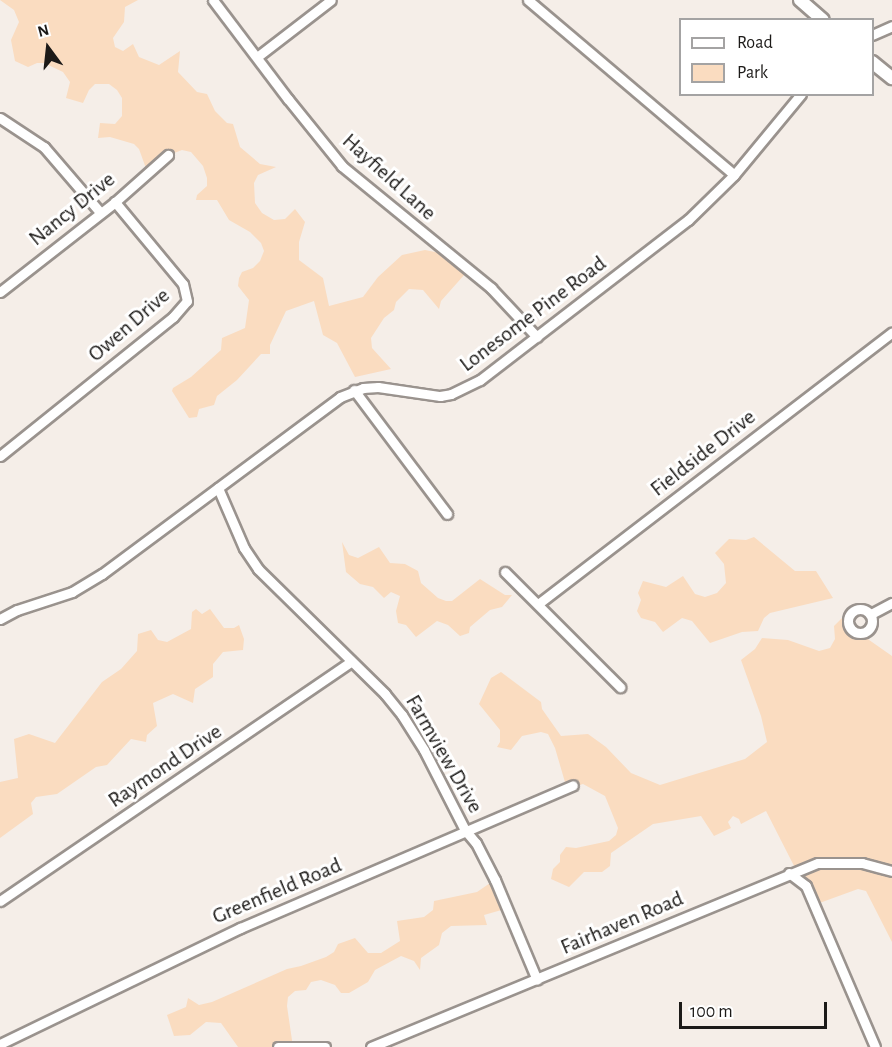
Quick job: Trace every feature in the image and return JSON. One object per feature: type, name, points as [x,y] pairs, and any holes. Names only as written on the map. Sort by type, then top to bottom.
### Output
[{"type":"street","name":"Hayfield Lane","points":[[213,0],[342,166],[491,288],[537,337]]},
{"type":"street","points":[[257,57],[331,0]]},
{"type":"street","points":[[528,0],[734,175]]},
{"type":"street","points":[[800,0],[821,18]]},
{"type":"street","points":[[874,35],[892,26]]},
{"type":"street","points":[[874,63],[892,78]]},
{"type":"street","name":"Lonesome Pine Road","points":[[0,619],[87,584],[307,420],[354,390],[378,387],[423,395],[452,394],[480,380],[662,241],[734,175],[799,96]]},
{"type":"street","points":[[0,118],[44,147],[100,212]]},
{"type":"street","name":"Nancy Drive","points":[[0,292],[115,202],[168,155]]},
{"type":"street","name":"Owen Drive","points":[[0,456],[173,317],[187,301],[183,284],[115,202]]},
{"type":"street","name":"Fieldside Drive","points":[[538,604],[892,332]]},
{"type":"street","points":[[354,390],[447,514]]},
{"type":"street","name":"Farmview Drive","points":[[218,488],[244,548],[258,569],[386,694],[402,715],[424,750],[465,830],[476,843],[495,880],[537,980]]},
{"type":"street","points":[[505,572],[620,687]]},
{"type":"street","points":[[871,615],[892,603]]},
{"type":"street","name":"Raymond Drive","points":[[0,901],[351,662]]},
{"type":"street","name":"Greenfield Road","points":[[0,1044],[240,927],[573,785]]},
{"type":"street","name":"Fairhaven Road","points":[[370,1047],[537,980],[789,873],[818,864],[845,861],[892,871]]},
{"type":"street","points":[[789,873],[806,886],[875,1047]]},
{"type":"street","points":[[278,1047],[326,1047]]},
{"type":"green space","points":[[0,0],[138,0],[125,7],[124,22],[113,38],[115,47],[123,51],[133,44],[139,57],[159,65],[180,51],[178,72],[197,92],[207,94],[215,111],[227,123],[233,124],[240,147],[260,164],[276,167],[258,175],[254,183],[255,203],[262,213],[274,220],[285,219],[295,209],[305,222],[299,242],[299,260],[323,278],[329,306],[363,297],[378,277],[402,255],[425,250],[440,253],[454,259],[465,270],[465,274],[441,301],[439,309],[423,290],[409,289],[396,302],[394,310],[384,318],[371,338],[372,348],[391,369],[355,377],[337,343],[323,335],[314,301],[286,311],[270,345],[270,354],[261,354],[237,380],[217,396],[214,405],[199,409],[197,417],[189,418],[172,391],[173,388],[191,377],[221,350],[222,338],[245,328],[249,300],[238,286],[239,278],[242,272],[253,268],[260,261],[264,251],[261,243],[250,232],[229,220],[217,200],[196,200],[197,195],[207,186],[207,178],[203,166],[191,152],[182,150],[164,157],[148,174],[139,149],[134,144],[110,137],[98,138],[100,123],[115,124],[122,116],[122,98],[109,84],[95,84],[89,90],[83,103],[66,98],[70,82],[63,72],[44,63],[28,67],[15,61],[11,40],[19,22],[14,10]]},
{"type":"green space","points":[[754,537],[795,571],[816,571],[833,598],[770,613],[764,618],[758,631],[742,632],[710,643],[692,621],[682,618],[663,632],[655,622],[641,618],[637,611],[641,600],[638,593],[643,581],[666,587],[683,576],[695,594],[705,597],[717,593],[726,583],[724,564],[715,553],[729,539],[746,540]]},
{"type":"green space","points":[[342,542],[349,555],[358,558],[379,547],[390,563],[405,564],[418,571],[421,583],[438,598],[446,601],[452,601],[480,579],[505,595],[512,595],[502,607],[490,610],[470,627],[469,633],[460,636],[448,625],[437,621],[416,637],[406,625],[398,623],[396,611],[400,596],[391,592],[384,598],[373,587],[360,584],[346,572]]},
{"type":"green space","points":[[196,609],[202,614],[210,609],[224,628],[234,628],[239,625],[244,639],[243,650],[223,652],[213,664],[213,677],[195,689],[193,703],[173,694],[153,703],[157,726],[147,735],[146,742],[131,739],[107,765],[96,767],[57,794],[36,797],[31,803],[33,814],[0,838],[0,782],[18,778],[14,739],[29,734],[55,743],[102,682],[121,669],[137,651],[138,634],[151,630],[158,640],[167,642],[191,629],[192,612]]},
{"type":"green space","points":[[844,616],[852,620],[862,635],[892,656],[892,942],[866,891],[858,889],[814,905],[766,811],[741,824],[739,819],[733,816],[728,822],[731,828],[714,836],[701,816],[653,824],[611,853],[610,866],[602,872],[584,872],[569,887],[551,879],[553,869],[560,862],[560,855],[566,847],[576,848],[609,841],[616,835],[618,828],[605,796],[583,784],[567,789],[555,748],[548,734],[541,732],[522,736],[511,750],[497,747],[500,742],[500,730],[479,704],[491,678],[501,672],[541,702],[542,709],[561,736],[588,734],[606,747],[631,773],[660,785],[745,759],[767,742],[761,716],[741,660],[755,649],[762,638],[788,640],[819,651],[830,648],[835,639],[834,626]]},
{"type":"green space","points":[[493,881],[505,909],[484,915],[487,925],[451,926],[442,933],[439,945],[421,958],[420,970],[414,961],[401,956],[375,970],[368,982],[349,993],[341,993],[335,985],[321,980],[311,982],[306,990],[295,991],[288,997],[287,1006],[293,1047],[238,1047],[221,1023],[206,1022],[190,1035],[174,1036],[167,1015],[186,1007],[188,998],[199,1005],[212,1002],[287,969],[326,957],[334,952],[338,944],[355,938],[368,953],[381,953],[400,941],[397,921],[424,917],[433,910],[434,901],[477,892]]}]
